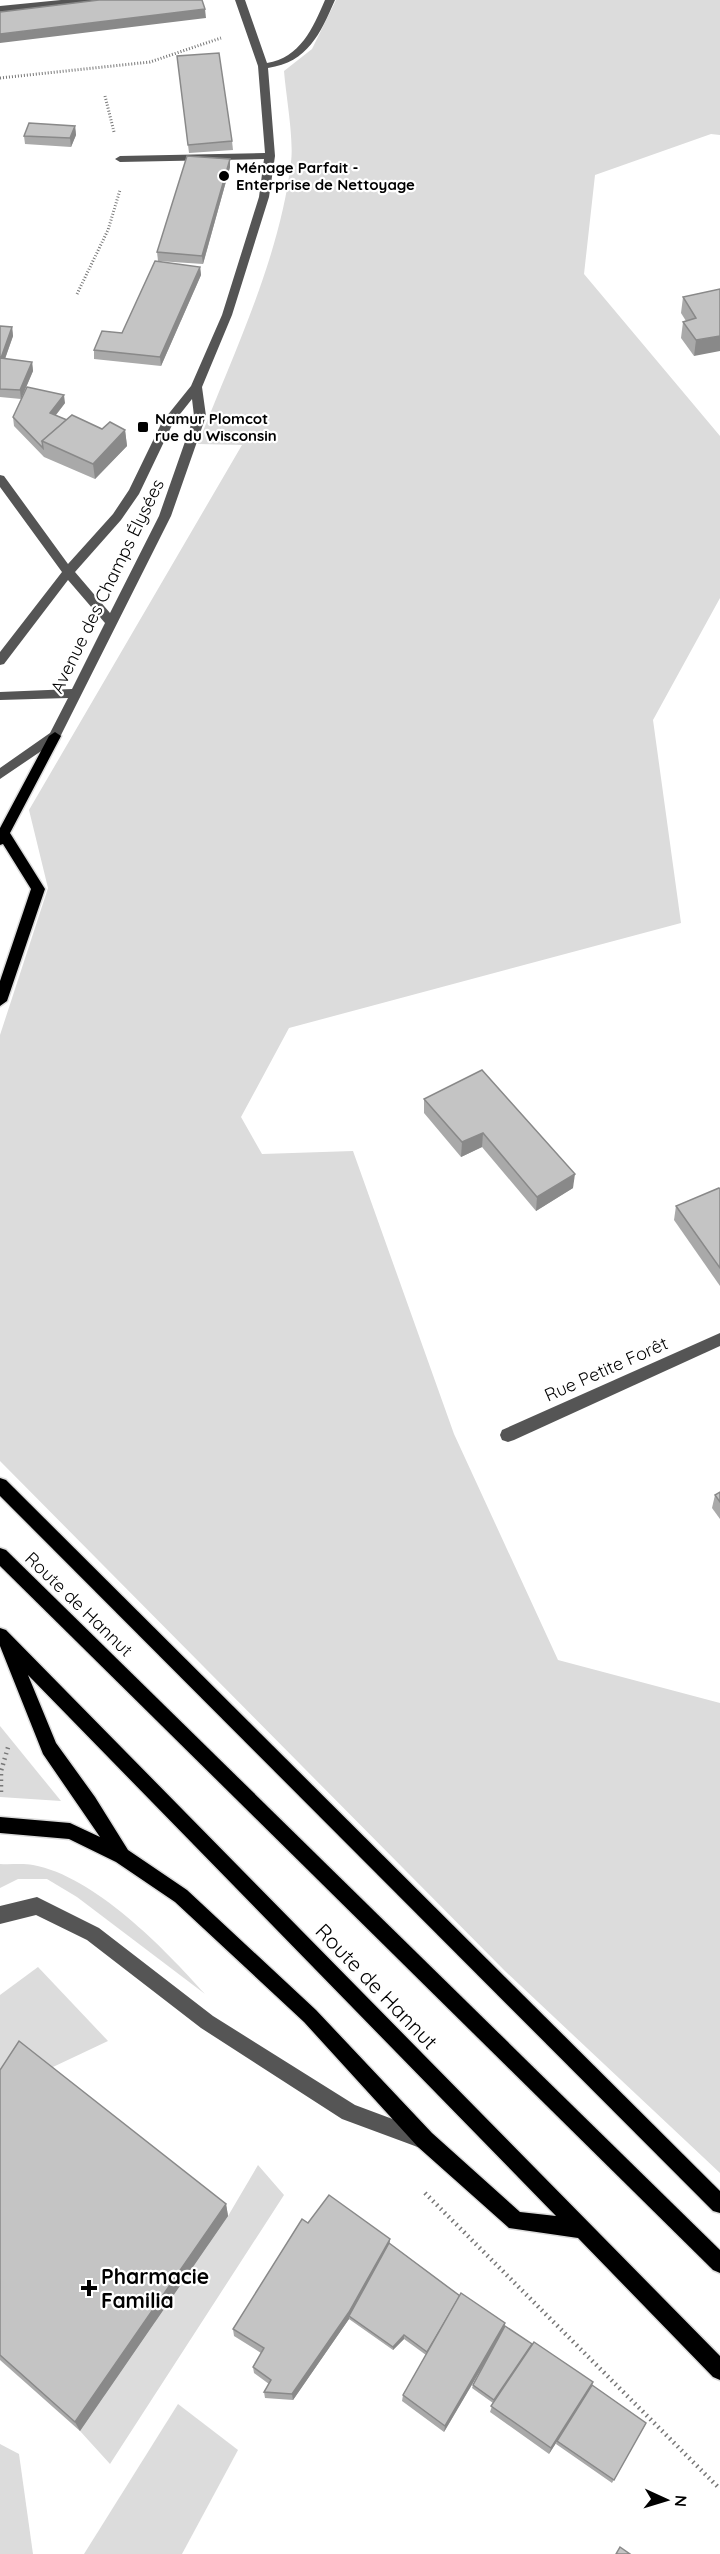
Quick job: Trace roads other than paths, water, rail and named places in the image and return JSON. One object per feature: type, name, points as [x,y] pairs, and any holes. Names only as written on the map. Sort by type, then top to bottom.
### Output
[{"type":"main road","points":[[0,1001],[38,889],[2,836],[55,736]]},
{"type":"main road","points":[[0,1485],[720,2204]]},
{"type":"main road","name":"Route de Hannut","points":[[0,1555],[720,2263]]},
{"type":"main road","points":[[3,1638],[49,1748],[89,1803],[122,1856]]},
{"type":"main road","name":"Route de Hannut","points":[[3,1638],[720,2370]]},
{"type":"main road","points":[[0,1825],[70,1831],[122,1856],[181,1896],[310,2016],[425,2140],[516,2221],[581,2229]]},
{"type":"street","points":[[0,9],[90,0]]},
{"type":"street","name":"Avenue des Champs Élysées","points":[[0,661],[68,572],[117,517],[135,491],[168,422],[196,387],[227,315],[264,197],[270,156],[263,66],[240,0]]},
{"type":"street","points":[[263,66],[286,62],[310,40],[319,28],[330,0]]},
{"type":"street","points":[[120,159],[270,156]]},
{"type":"street","name":"Avenue des Champs Élysées","points":[[55,736],[110,621],[165,516],[200,416],[196,387]]},
{"type":"street","points":[[0,479],[68,572],[110,621]]},
{"type":"street","points":[[0,696],[75,693]]},
{"type":"street","points":[[0,774],[55,736]]},
{"type":"street","name":"Rue Petite Forêt","points":[[508,1435],[720,1339]]},
{"type":"street","points":[[0,1915],[36,1906],[93,1934],[207,2022],[349,2112],[425,2140]]},
{"type":"place","name":"Ménage Parfait - Enterprise de Nettoyage","points":[[224,176]]},
{"type":"place","name":"Namur Plomcot rue du Wisconsin","points":[[143,427]]},
{"type":"place","name":"Pharmacie Familia","points":[[89,2288]]}]
